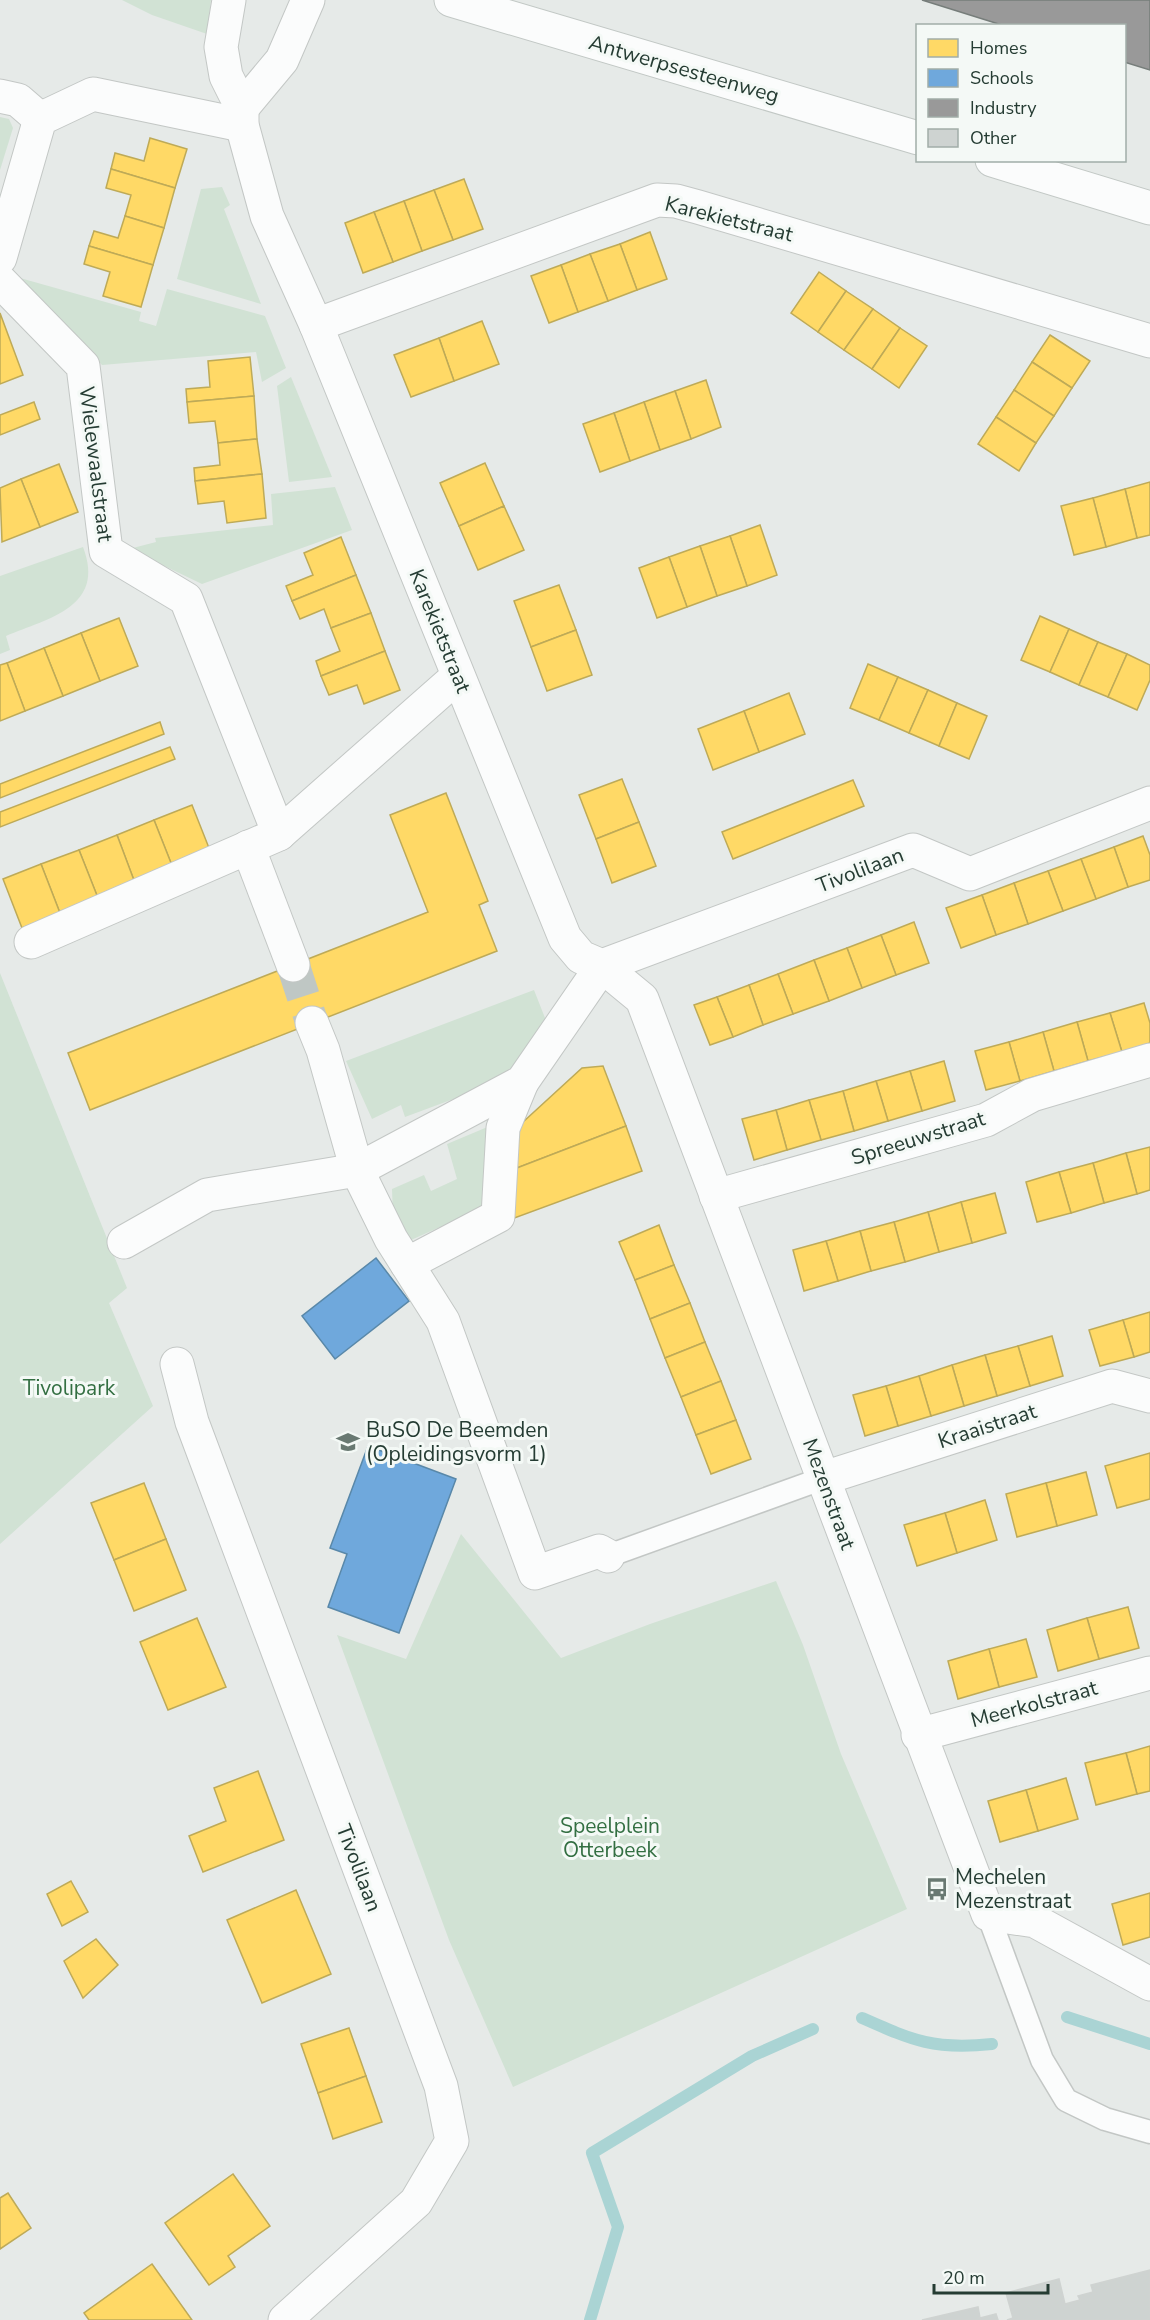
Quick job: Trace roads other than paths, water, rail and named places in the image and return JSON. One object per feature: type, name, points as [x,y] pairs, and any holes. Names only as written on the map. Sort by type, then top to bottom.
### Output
[{"type":"street","name":"Karekietstraat","points":[[229,0],[221,46],[226,76],[242,116],[267,216],[316,325],[565,938]]},
{"type":"street","points":[[0,258],[40,119],[93,94],[242,116],[282,60],[308,0]]},
{"type":"street","name":"Antwerpsesteenweg","points":[[451,0],[916,137]]},
{"type":"street","points":[[0,96],[18,100],[40,119]]},
{"type":"street","points":[[999,162],[1150,208]]},
{"type":"street","name":"Karekietstraat","points":[[316,325],[657,200],[676,201],[698,207],[1150,341]]},
{"type":"street","name":"Wielewaalstraat","points":[[0,281],[83,366],[106,551],[186,599],[279,834]]},
{"type":"street","points":[[31,942],[279,834],[458,676]]},
{"type":"street","name":"Tivolilaan","points":[[602,966],[913,850],[970,874],[1150,803]]},
{"type":"street","points":[[249,847],[293,965]]},
{"type":"street","name":"Mezenstraat","points":[[565,938],[581,957],[602,966],[642,999],[824,1478],[918,1735],[988,1914]]},
{"type":"street","points":[[407,1264],[498,1216],[503,1128],[522,1082],[602,966]]},
{"type":"street","points":[[312,1023],[323,1050],[357,1170],[407,1264],[443,1321],[535,1573],[598,1551],[608,1556]]},
{"type":"street","name":"Spreeuwstraat","points":[[716,1197],[986,1120],[1032,1095],[1150,1060]]},
{"type":"street","points":[[124,1242],[207,1195],[357,1170],[522,1082]]},
{"type":"street","name":"Tivolilaan","points":[[177,1364],[192,1422],[441,2086],[452,2141],[416,2202],[285,2320]]},
{"type":"street","name":"Kraaistraat","points":[[824,1478],[1113,1386],[1150,1396]]},
{"type":"street","name":"Meerkolstraat","points":[[918,1735],[1150,1673]]},
{"type":"street","points":[[988,1914],[1035,1921],[1150,1984]]},
{"type":"lane","points":[[608,1556],[824,1478]]},
{"type":"lane","points":[[988,1914],[1041,2060],[1066,2100],[1105,2119],[1150,2132]]},
{"type":"waterway","points":[[1067,2017],[1150,2044]]},
{"type":"waterway","points":[[862,2018],[896,2033],[925,2042],[955,2046],[992,2044]]},
{"type":"waterway","points":[[590,2320],[618,2227],[592,2153],[752,2056],[813,2029]]},
{"type":"tunnel","points":[[293,965],[312,1023]]},
{"type":"place","name":"BuSO De Beemden (Opleidingsvorm 1)","points":[[348,1442]]},
{"type":"place","name":"Mechelen Mezenstraat","points":[[937,1889]]},
{"type":"park label","name":"Tivolipark","points":[[69,1388]]},
{"type":"park label","name":"Speelplein Otterbeek","points":[[610,1838]]}]
